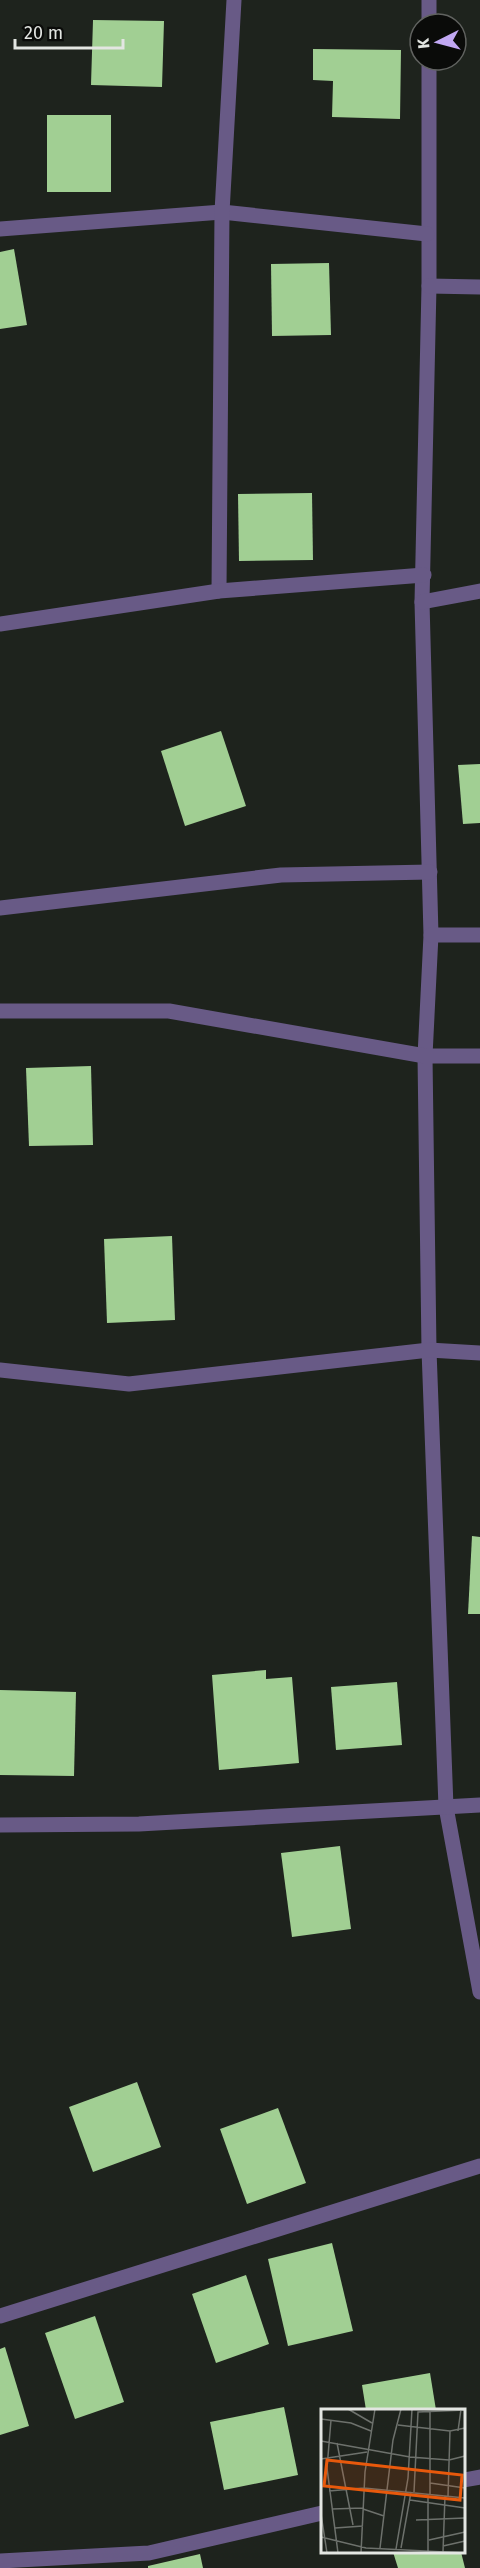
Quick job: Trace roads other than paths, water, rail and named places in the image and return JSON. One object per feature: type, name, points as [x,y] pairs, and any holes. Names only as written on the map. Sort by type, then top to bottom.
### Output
[{"type":"street","points":[[219,591],[222,212],[234,0]]},
{"type":"street","points":[[429,72],[427,234],[429,286],[422,602],[431,935],[425,1056],[429,1350],[446,1807],[480,1992]]},
{"type":"street","points":[[0,229],[222,212],[427,234]]},
{"type":"street","points":[[429,286],[480,287]]},
{"type":"street","points":[[0,624],[219,591],[424,575]]},
{"type":"street","points":[[422,602],[480,591]]},
{"type":"street","points":[[0,908],[281,874],[430,872]]},
{"type":"street","points":[[431,935],[480,935]]},
{"type":"street","points":[[0,1011],[169,1011],[425,1056],[480,1056]]},
{"type":"street","points":[[0,1370],[129,1384],[429,1350],[480,1353]]},
{"type":"street","points":[[0,1825],[139,1824],[480,1805]]},
{"type":"street","points":[[0,2316],[480,2166]]},
{"type":"street","points":[[465,2481],[480,2477]]},
{"type":"street","points":[[0,2561],[149,2553],[321,2513]]}]
